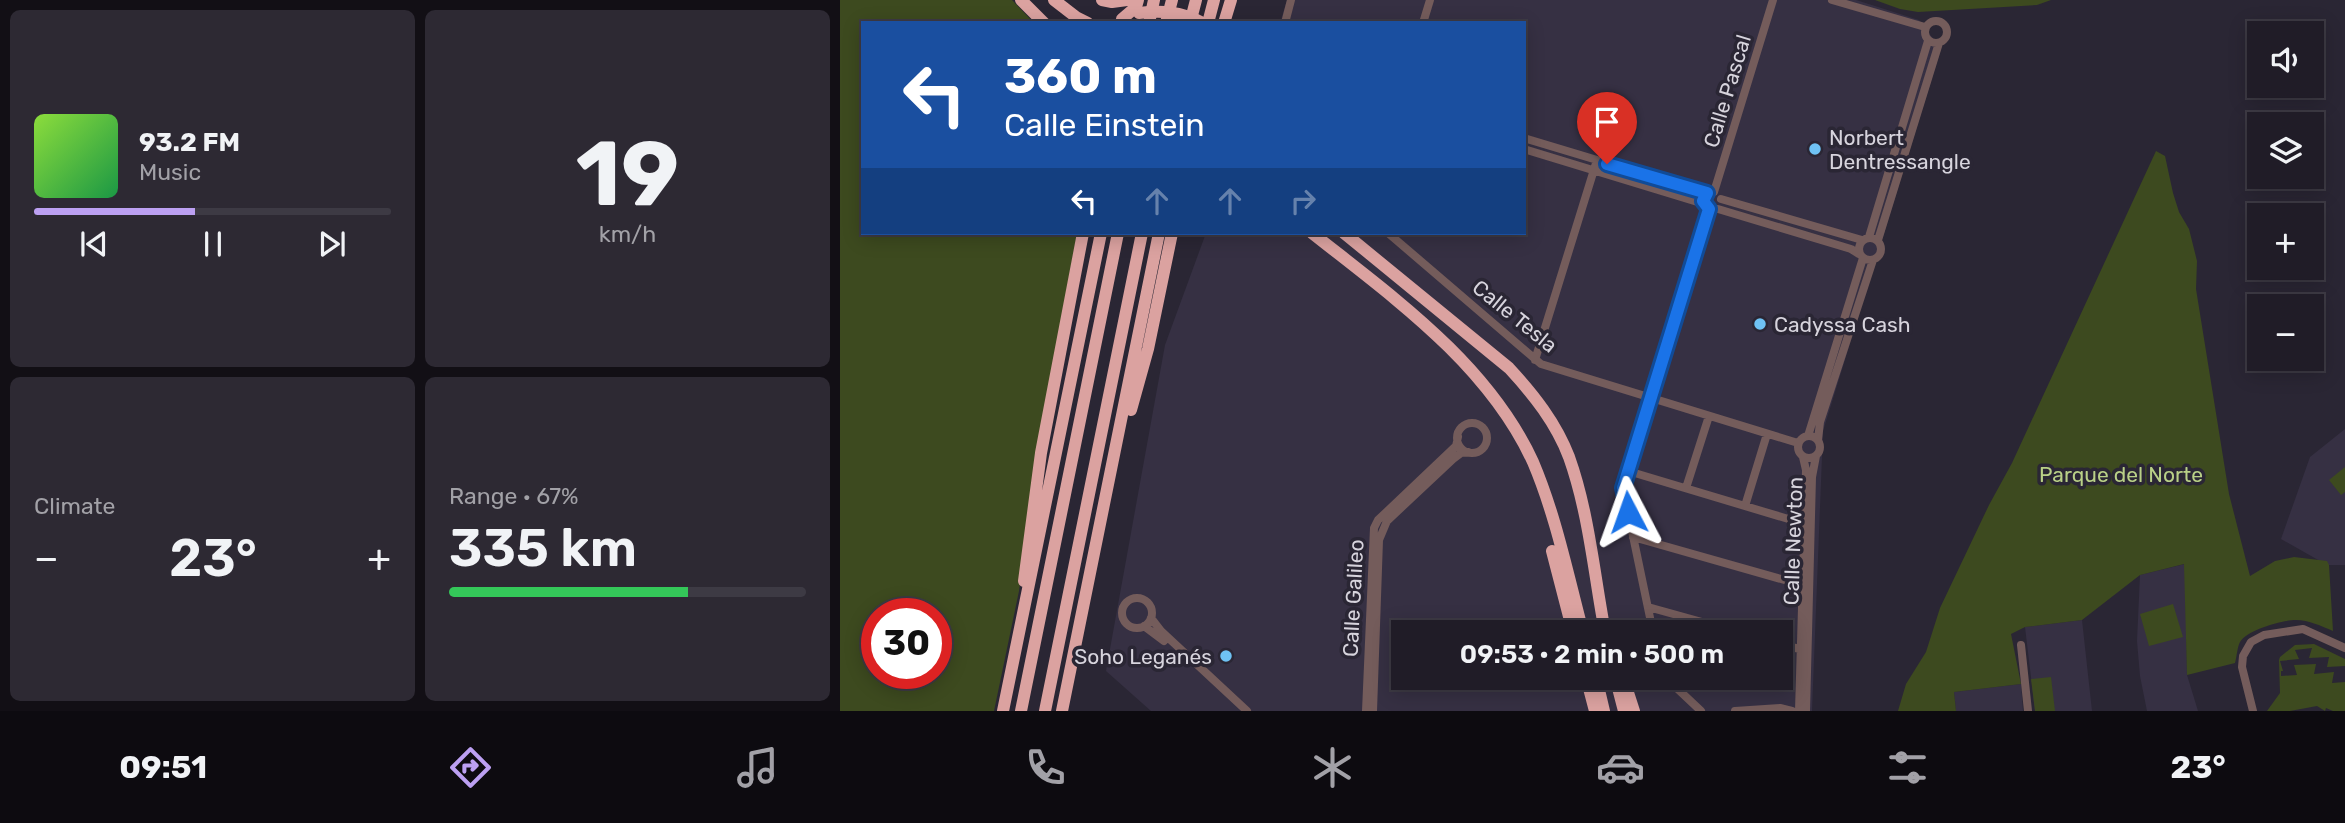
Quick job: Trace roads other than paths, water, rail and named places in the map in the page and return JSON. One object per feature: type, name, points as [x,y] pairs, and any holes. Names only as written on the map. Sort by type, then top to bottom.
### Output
[{"type":"highway","points":[[1021,0],[1040,21]]},
{"type":"highway","points":[[1054,0],[1084,21]]},
{"type":"highway","points":[[1102,0],[1127,0]]},
{"type":"highway","points":[[1142,12],[1154,0]]},
{"type":"highway","points":[[1167,21],[1172,0]]},
{"type":"highway","points":[[1191,21],[1196,0]]},
{"type":"highway","points":[[1206,21],[1213,0]]},
{"type":"highway","points":[[1225,21],[1232,0]]},
{"type":"highway","points":[[1231,21],[1232,0]]},
{"type":"highway","points":[[1119,21],[1142,12],[1159,11],[1174,12],[1199,21]]},
{"type":"highway","points":[[1015,658],[1036,484],[1084,235]]},
{"type":"highway","points":[[1003,711],[1101,235]]},
{"type":"highway","points":[[1021,711],[1118,235]]},
{"type":"highway","points":[[1045,711],[1142,235]]},
{"type":"highway","points":[[1062,711],[1159,235]]},
{"type":"highway","points":[[1102,522],[1148,349],[1172,235]]},
{"type":"highway","points":[[1314,235],[1419,319],[1493,398],[1532,461],[1546,496],[1580,620]]},
{"type":"highway","points":[[1346,235],[1509,368],[1532,393],[1553,425],[1569,457],[1581,500],[1603,620]]},
{"type":"highway","points":[[1458,358],[1528,466],[1570,620]]},
{"type":"highway","points":[[1584,690],[1586,711]]},
{"type":"highway","points":[[1588,690],[1595,711]]},
{"type":"highway","points":[[1599,690],[1604,711]]},
{"type":"highway","points":[[1619,690],[1624,711]]},
{"type":"highway","points":[[1627,690],[1634,711]]},
{"type":"street","points":[[1286,21],[1291,0]]},
{"type":"street","points":[[1424,21],[1430,0]]},
{"type":"street","name":"Calle Pascal","points":[[1710,207],[1703,198],[1710,193],[1773,0]]},
{"type":"street","points":[[1832,0],[1925,27]]},
{"type":"street","points":[[1934,20],[1944,24],[1947,35],[1939,43],[1878,240],[1881,253],[1873,260],[1820,422],[1820,449],[1816,456],[1810,459],[1799,453],[1798,443],[1808,436],[1861,256],[1859,245],[1866,239],[1928,41],[1924,34],[1925,27],[1934,20]]},
{"type":"street","points":[[1928,41],[1939,43]]},
{"type":"street","points":[[1526,139],[1710,193],[1721,199],[1878,240]]},
{"type":"street","points":[[1526,150],[1851,249],[1873,260]]},
{"type":"street","points":[[1535,359],[1597,160]]},
{"type":"street","points":[[1651,620],[1623,488],[1710,207],[1721,199]]},
{"type":"street","name":"Calle Tesla","points":[[1390,235],[1549,368],[1798,443]]},
{"type":"street","points":[[1686,488],[1709,416]]},
{"type":"street","points":[[1473,423],[1483,428],[1487,436],[1485,445],[1478,451],[1468,452],[1461,447],[1458,437],[1465,425],[1473,423]]},
{"type":"street","points":[[1745,506],[1767,434]]},
{"type":"street","points":[[1808,436],[1818,440]]},
{"type":"street","name":"Calle Galileo","points":[[1366,711],[1374,528],[1378,520],[1456,446],[1458,437]]},
{"type":"street","name":"Calle Galileo","points":[[1373,711],[1379,540],[1382,529],[1387,521],[1453,459],[1468,452]]},
{"type":"street","name":"Calle Newton","points":[[1806,711],[1812,477],[1816,456]]},
{"type":"street","name":"Calle Newton","points":[[1799,711],[1805,470],[1803,457]]},
{"type":"street","points":[[1628,471],[1804,521]]},
{"type":"street","points":[[1633,537],[1802,585]]},
{"type":"street","points":[[1144,626],[1151,618],[1152,611],[1146,601],[1137,598],[1126,604],[1123,617],[1125,621],[1133,627],[1144,626],[1157,635],[1240,711]]},
{"type":"street","points":[[1648,607],[1695,620]]},
{"type":"street","points":[[1151,618],[1161,631],[1247,711]]},
{"type":"street","points":[[2253,711],[2242,667],[2242,656],[2251,642],[2264,635],[2303,629],[2345,648]]},
{"type":"street","points":[[2021,645],[2028,711]]},
{"type":"street","points":[[1793,647],[1800,649]]},
{"type":"street","points":[[1679,690],[1701,711]]},
{"type":"street","points":[[1735,711],[1780,708],[1792,711]]},
{"type":"place","name":"Norbert Dentressangle","points":[[1815,149]]},
{"type":"place","name":"Cadyssa Cash","points":[[1760,324]]},
{"type":"place","name":"Soho Leganés","points":[[1226,656]]},
{"type":"park label","name":"Parque del Norte","points":[[2121,474]]}]
